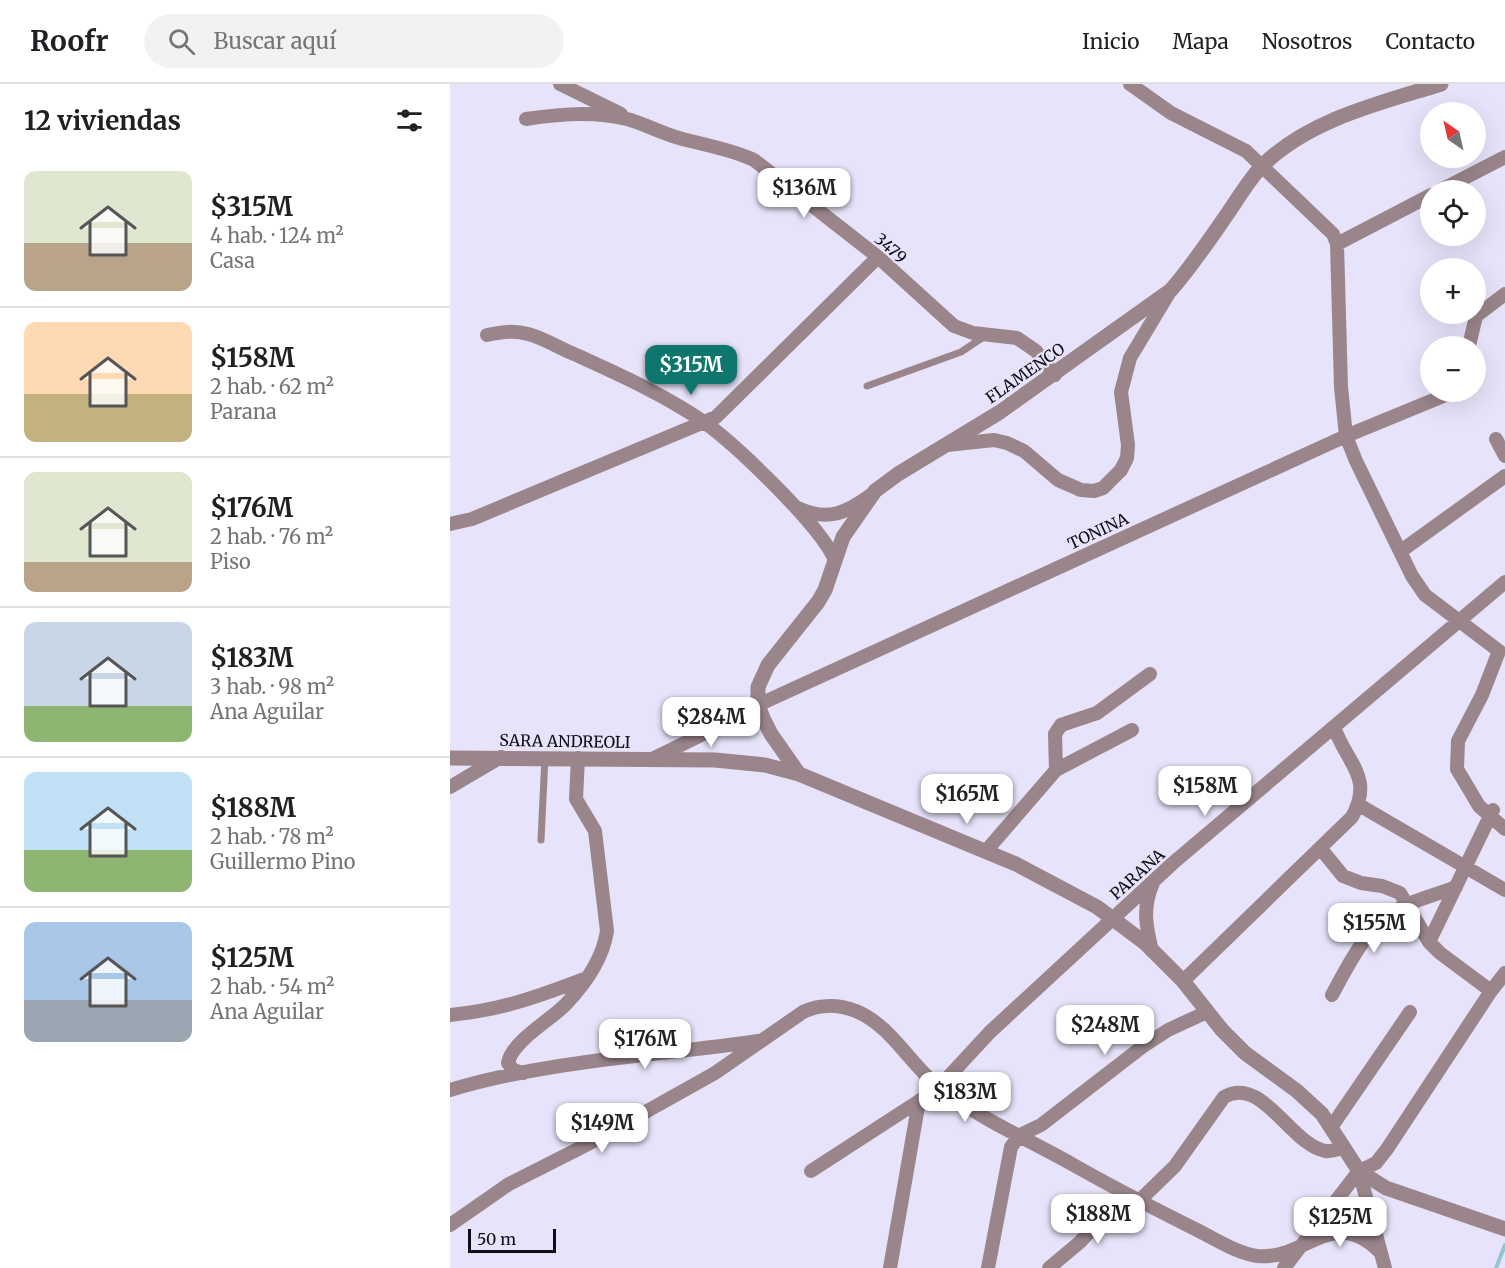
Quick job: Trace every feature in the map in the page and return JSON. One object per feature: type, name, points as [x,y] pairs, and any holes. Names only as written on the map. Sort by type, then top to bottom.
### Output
[{"type":"street","name":"3479","points":[[560,84],[633,121],[678,138],[739,153],[754,160],[878,257],[954,326],[973,333],[1017,338],[1028,344],[1055,375]]},
{"type":"street","points":[[1130,84],[1171,113],[1232,143],[1263,165],[1333,234],[1337,244],[1341,387],[1346,436],[1412,576],[1425,595],[1499,651],[1482,695],[1458,741],[1457,769],[1479,806],[1492,813],[1505,829]]},
{"type":"street","name":"FLAMENCO","points":[[758,705],[758,687],[768,665],[818,602],[825,590],[843,537],[875,491],[898,474],[1000,412],[1055,375],[1171,290],[1190,268],[1263,165],[1300,138],[1407,89],[1441,84]]},
{"type":"street","name":"3479","points":[[526,119],[557,114],[589,113],[633,121]]},
{"type":"street","points":[[1460,180],[1505,157]]},
{"type":"street","points":[[1337,244],[1420,201]]},
{"type":"street","points":[[450,524],[472,519],[716,417],[878,257]]},
{"type":"street","points":[[945,445],[994,440],[1007,443],[1024,451],[1058,480],[1080,490],[1094,491],[1103,488],[1121,470],[1127,458],[1128,445],[1121,392],[1130,358],[1171,290]]},
{"type":"street","points":[[1471,336],[1476,316],[1505,294]]},
{"type":"street","points":[[488,335],[508,331],[530,334],[644,386],[704,422],[740,453],[793,506],[825,541],[836,560]]},
{"type":"street","name":"TONINA","points":[[648,761],[758,705],[1346,436],[1429,402]]},
{"type":"street","points":[[1496,440],[1505,456]]},
{"type":"street","points":[[1401,551],[1505,476]]},
{"type":"street","points":[[793,506],[810,513],[829,515],[850,510],[875,491]]},
{"type":"street","name":"PARANA","points":[[811,1171],[939,1087],[990,1032],[1154,880],[1365,698],[1505,582]]},
{"type":"street","points":[[1056,770],[1055,734],[1061,725],[1097,713],[1150,674]]},
{"type":"street","points":[[758,705],[771,734],[799,774]]},
{"type":"street","points":[[1183,981],[1352,818],[1359,805],[1362,790],[1360,779],[1334,727]]},
{"type":"street","points":[[986,851],[1056,770],[1132,730]]},
{"type":"street","points":[[450,787],[501,757]]},
{"type":"street","name":"SARA ANDREOLI","points":[[450,758],[742,761],[799,774],[1016,864],[1113,918],[1152,951],[1183,981],[1207,1012],[1245,1053],[1297,1091],[1332,1126],[1359,1171]]},
{"type":"street","points":[[484,1080],[509,1057],[516,1047],[567,1004],[597,962],[605,946],[607,931],[595,831],[576,799],[578,758]]},
{"type":"street","points":[[1359,805],[1505,890]]},
{"type":"street","points":[[1429,942],[1492,813]]},
{"type":"street","points":[[1321,849],[1343,876],[1361,884],[1382,886],[1400,893],[1409,904],[1429,942],[1440,953],[1491,991]]},
{"type":"street","points":[[1152,951],[1144,918],[1146,899],[1154,880]]},
{"type":"street","points":[[1332,995],[1356,952],[1371,932],[1409,904],[1456,887]]},
{"type":"street","points":[[1284,1268],[1359,1171],[1376,1163],[1387,1149],[1505,973]]},
{"type":"street","points":[[450,1015],[484,1012],[521,1003],[584,979]]},
{"type":"street","points":[[450,1225],[509,1184],[590,1143],[715,1073],[803,1012],[819,1005],[834,1005],[856,1011],[880,1026],[939,1087],[981,1114],[1124,1194],[1244,1253],[1271,1256],[1335,1232],[1364,1238],[1379,1251]]},
{"type":"street","points":[[987,1268],[1011,1147],[1020,1135],[1041,1125],[1142,1047],[1168,1030],[1207,1012]]},
{"type":"street","points":[[1332,1126],[1410,1012]]},
{"type":"street","points":[[450,1090],[484,1080],[523,1073],[650,1053],[763,1040]]},
{"type":"street","points":[[509,1057],[508,1063],[513,1070],[523,1073]]},
{"type":"street","points":[[1139,1201],[1175,1166],[1224,1097],[1235,1091],[1251,1093],[1311,1144],[1323,1150],[1344,1148]]},
{"type":"street","points":[[890,1268],[919,1101]]},
{"type":"street","points":[[1359,1171],[1386,1188],[1505,1229]]},
{"type":"street","points":[[1359,1171],[1385,1268]]},
{"type":"street","points":[[1049,1268],[1080,1242],[1124,1194]]},
{"type":"lane","points":[[867,386],[961,352],[987,334]]},
{"type":"lane","points":[[541,840],[544,758]]},
{"type":"waterway","points":[[1496,1268],[1505,1245]]}]
